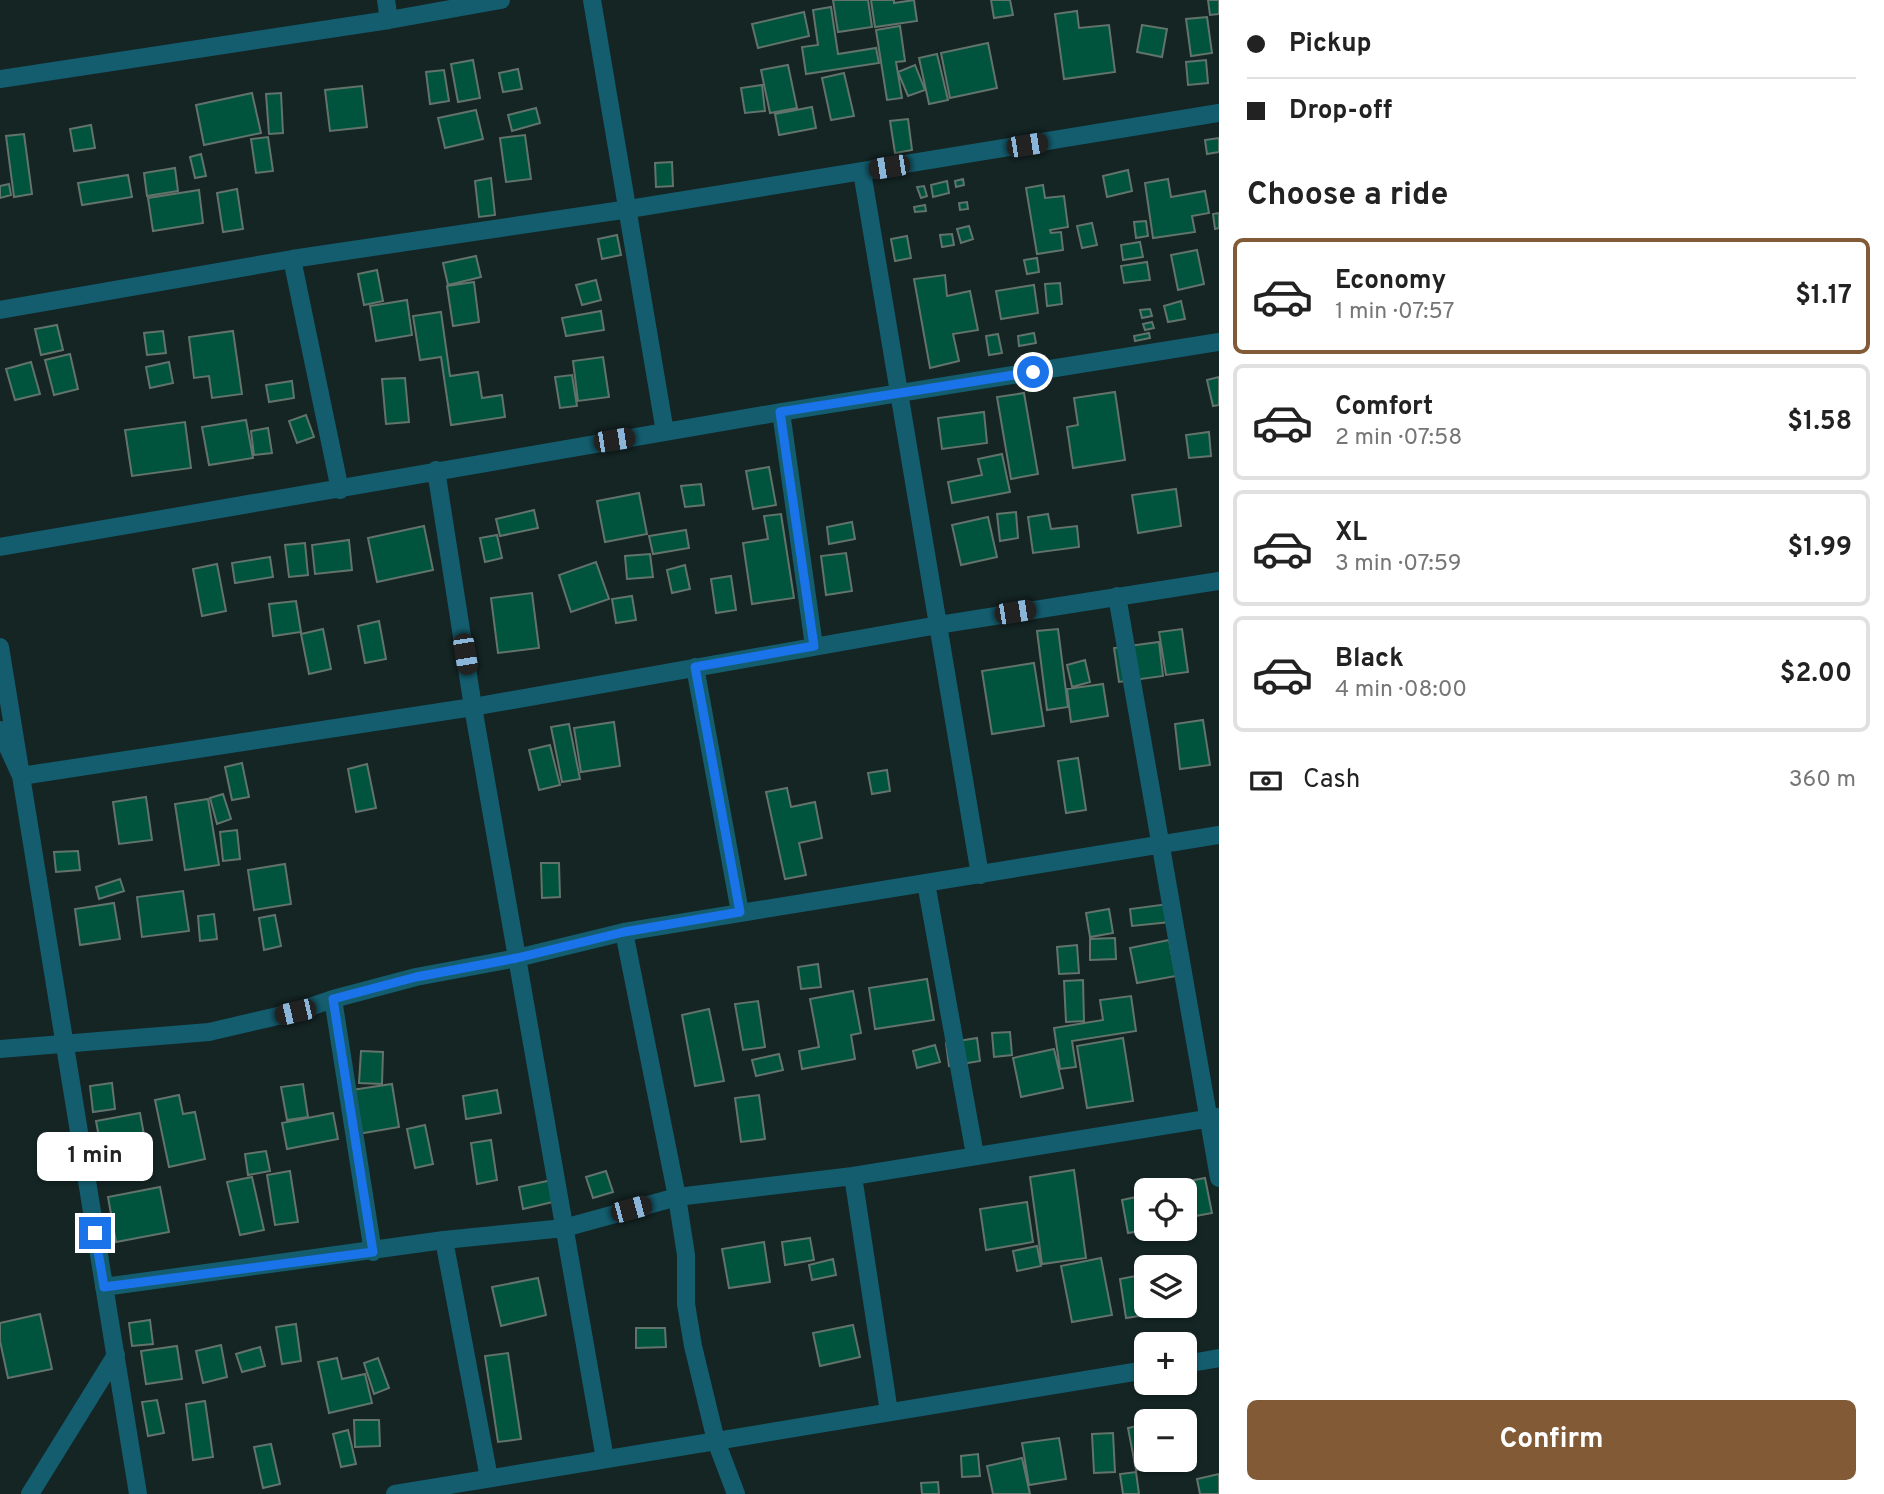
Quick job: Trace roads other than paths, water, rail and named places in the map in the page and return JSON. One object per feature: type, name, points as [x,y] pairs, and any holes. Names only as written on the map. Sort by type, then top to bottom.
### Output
[{"type":"street","points":[[386,0],[389,20]]},
{"type":"street","points":[[0,79],[389,20],[501,0]]},
{"type":"street","points":[[592,0],[665,432]]},
{"type":"street","points":[[0,310],[292,260],[629,209],[1219,113]]},
{"type":"street","points":[[862,172],[980,875]]},
{"type":"street","points":[[292,260],[340,490]]},
{"type":"street","points":[[0,547],[780,412],[1219,342]]},
{"type":"street","points":[[780,412],[814,646]]},
{"type":"street","points":[[436,470],[473,707],[606,1459]]},
{"type":"street","points":[[21,776],[473,707],[938,625],[1219,581]]},
{"type":"street","points":[[1117,596],[1160,844],[1214,1117],[1219,1178]]},
{"type":"street","points":[[0,647],[138,1494]]},
{"type":"street","points":[[695,667],[740,912]]},
{"type":"street","points":[[0,730],[21,776]]},
{"type":"street","points":[[0,1049],[209,1032],[295,1012],[416,977],[517,958],[624,932],[1219,835]]},
{"type":"street","points":[[926,883],[975,1155]]},
{"type":"street","points":[[624,932],[677,1197],[686,1255],[688,1314],[716,1441],[736,1494]]},
{"type":"street","points":[[333,999],[373,1252]]},
{"type":"street","points":[[104,1287],[373,1252],[444,1240],[564,1228],[677,1197],[853,1176],[1214,1117]]},
{"type":"street","points":[[853,1176],[889,1412]]},
{"type":"street","points":[[444,1240],[489,1478]]},
{"type":"street","points":[[30,1494],[116,1355]]},
{"type":"street","points":[[1197,1362],[1219,1358]]},
{"type":"street","points":[[395,1494],[1134,1372]]}]
